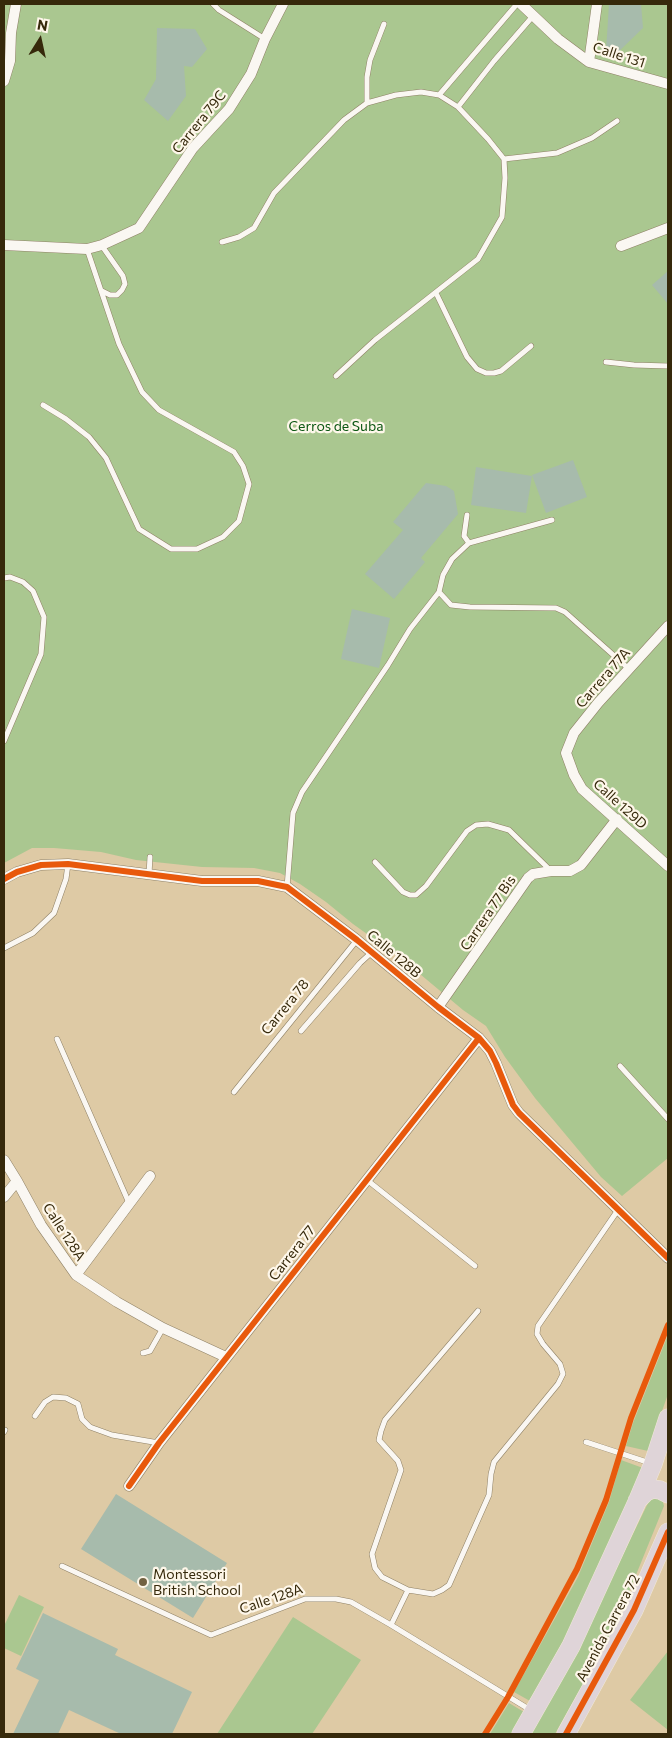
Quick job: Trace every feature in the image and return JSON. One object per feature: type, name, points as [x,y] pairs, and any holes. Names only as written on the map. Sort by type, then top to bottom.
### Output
[{"type":"highway","name":"Avenida Carrera 72","points":[[521,1734],[571,1646],[637,1502],[653,1464],[668,1418]]},
{"type":"highway","points":[[637,1502],[646,1492],[653,1490],[660,1490],[668,1494]]},
{"type":"highway","name":"Avenida Carrera 72","points":[[566,1734],[634,1610],[668,1532]]},
{"type":"street","points":[[4,81],[10,61],[8,32],[16,4]]},
{"type":"street","name":"Carrera 79C","points":[[4,245],[87,249],[102,245],[139,228],[194,148],[229,109],[251,74],[283,4]]},
{"type":"street","name":"Calle 131","points":[[521,4],[564,45],[589,62],[668,84]]},
{"type":"street","points":[[589,62],[597,4]]},
{"type":"street","points":[[622,246],[668,228]]},
{"type":"street","name":"Carrera 77A","points":[[566,753],[574,733],[598,703],[668,626]]},
{"type":"street","name":"Calle 129D","points":[[566,753],[574,775],[582,788],[668,866]]},
{"type":"street","name":"Carrera 77 Bis","points":[[438,1007],[528,878],[533,874],[551,871],[570,871],[581,865],[617,819]]},
{"type":"street","name":"Calle 128B","points":[[4,879],[17,872],[40,865],[68,864],[202,881],[258,882],[286,887],[295,892],[479,1038],[490,1051],[513,1105],[668,1258]]},
{"type":"street","name":"Carrera 77","points":[[128,1486],[226,1357],[479,1038]]},
{"type":"street","name":"Calle 128A","points":[[4,1160],[41,1225],[76,1275],[117,1302],[163,1328],[226,1357]]},
{"type":"street","points":[[76,1275],[150,1176]]},
{"type":"street","points":[[4,1197],[17,1180]]},
{"type":"lane","points":[[213,4],[219,10],[265,40]]},
{"type":"lane","points":[[439,94],[517,4]]},
{"type":"lane","points":[[458,107],[533,16]]},
{"type":"lane","points":[[367,103],[367,77],[370,60],[384,24]]},
{"type":"lane","points":[[222,242],[239,237],[254,228],[274,192],[344,120],[367,103],[396,95],[421,92],[439,94],[458,107],[488,139],[504,159],[506,178],[502,217],[478,259],[375,340],[336,376]]},
{"type":"lane","points":[[504,159],[557,153],[592,138],[617,121]]},
{"type":"lane","points":[[102,245],[123,276],[125,284],[117,295],[110,295],[102,291]]},
{"type":"lane","points":[[43,405],[89,436],[106,458],[139,529],[171,549],[197,549],[223,538],[239,521],[249,484],[243,466],[234,452],[159,410],[142,392],[119,344],[87,249]]},
{"type":"lane","points":[[436,293],[467,357],[477,369],[486,373],[501,371],[531,346]]},
{"type":"lane","points":[[606,362],[668,366]]},
{"type":"lane","points":[[467,515],[464,536],[469,543]]},
{"type":"lane","points":[[286,887],[293,813],[302,792],[388,666],[410,629],[439,592],[443,575],[452,558],[469,543],[552,520]]},
{"type":"lane","points":[[4,578],[10,577],[23,582],[33,591],[44,617],[41,654],[5,733],[4,741]]},
{"type":"lane","points":[[439,592],[450,605],[556,608],[565,612],[629,669]]},
{"type":"lane","points":[[374,862],[403,892],[410,895],[416,894],[426,886],[467,831],[476,825],[488,824],[509,830],[551,871]]},
{"type":"lane","points":[[149,874],[150,857]]},
{"type":"lane","points":[[4,948],[33,933],[54,913],[66,879],[68,864]]},
{"type":"lane","name":"Carrera 78","points":[[234,1092],[357,940]]},
{"type":"lane","points":[[301,1031],[360,963],[372,952]]},
{"type":"lane","points":[[57,1039],[130,1203]]},
{"type":"lane","points":[[620,1066],[668,1119]]},
{"type":"lane","points":[[366,1180],[475,1266]]},
{"type":"lane","points":[[478,1311],[385,1420],[381,1431],[379,1440],[398,1461],[401,1470],[372,1554],[375,1568],[382,1577],[408,1590],[433,1594],[449,1585],[489,1495],[494,1462],[558,1384],[563,1374],[560,1364],[537,1334],[538,1326],[618,1209]]},
{"type":"lane","points":[[143,1353],[150,1351],[163,1328]]},
{"type":"lane","points":[[36,1416],[45,1402],[53,1397],[66,1398],[78,1404],[82,1419],[90,1427],[112,1435],[159,1443]]},
{"type":"lane","points":[[586,1442],[653,1464]]},
{"type":"lane","name":"Calle 128A","points":[[62,1566],[211,1635],[305,1599],[336,1599],[351,1602],[534,1712]]},
{"type":"lane","points":[[391,1625],[408,1590]]},
{"type":"green space","name":"Cerros de Suba","points":[[4,4],[668,4],[668,1158],[622,1196],[601,1177],[535,1098],[505,1057],[486,1026],[463,1010],[402,959],[326,902],[280,873],[254,868],[202,867],[136,860],[101,852],[54,848],[32,848],[4,863]]},
{"type":"green space","points":[[668,1335],[668,1394],[648,1451],[626,1446],[633,1423]]},
{"type":"green space","points":[[621,1460],[643,1468],[587,1598],[530,1701],[514,1692],[578,1577],[609,1502]]},
{"type":"green space","points":[[658,1497],[664,1506],[614,1629],[555,1734],[528,1734],[611,1579],[649,1501]]},
{"type":"green space","points":[[19,1595],[44,1607],[21,1656],[4,1648],[4,1626]]},
{"type":"green space","points":[[293,1617],[361,1660],[312,1734],[217,1734]]},
{"type":"green space","points":[[668,1651],[668,1730],[630,1700]]},
{"type":"green space","points":[[509,1703],[524,1712],[511,1734],[490,1734]]},
{"type":"building","points":[[609,4],[641,4],[643,28],[614,56],[606,51]]},
{"type":"building","points":[[157,28],[195,29],[207,49],[192,67],[184,66],[186,96],[168,121],[144,100],[156,79]]},
{"type":"building","points":[[668,271],[668,304],[652,285]]},
{"type":"building","points":[[573,460],[587,497],[546,513],[532,475]]},
{"type":"building","points":[[476,467],[532,476],[526,513],[471,505]]},
{"type":"building","points":[[426,483],[446,486],[454,491],[458,514],[421,558],[425,562],[394,599],[365,574],[403,530],[393,522]]},
{"type":"building","points":[[352,609],[390,618],[379,668],[341,659]]},
{"type":"building","points":[[116,1494],[227,1563],[193,1618],[81,1549]]},
{"type":"building","points":[[43,1613],[118,1649],[115,1655],[192,1692],[172,1734],[121,1734],[69,1710],[58,1734],[13,1734],[39,1680],[16,1669]]},
{"type":"cycle path","points":[[4,879],[17,872],[41,865],[68,864],[202,881],[258,881],[287,887],[357,940],[438,1007],[479,1038],[490,1051],[513,1105],[519,1113],[668,1258]]},
{"type":"cycle path","points":[[129,1486],[159,1443],[479,1038]]},
{"type":"cycle path","points":[[485,1734],[508,1697],[577,1569],[606,1500],[631,1418],[668,1325]]},
{"type":"cycle path","points":[[566,1734],[634,1610],[668,1532]]},
{"type":"place","name":"Montessori British School","points":[[143,1582]]}]
